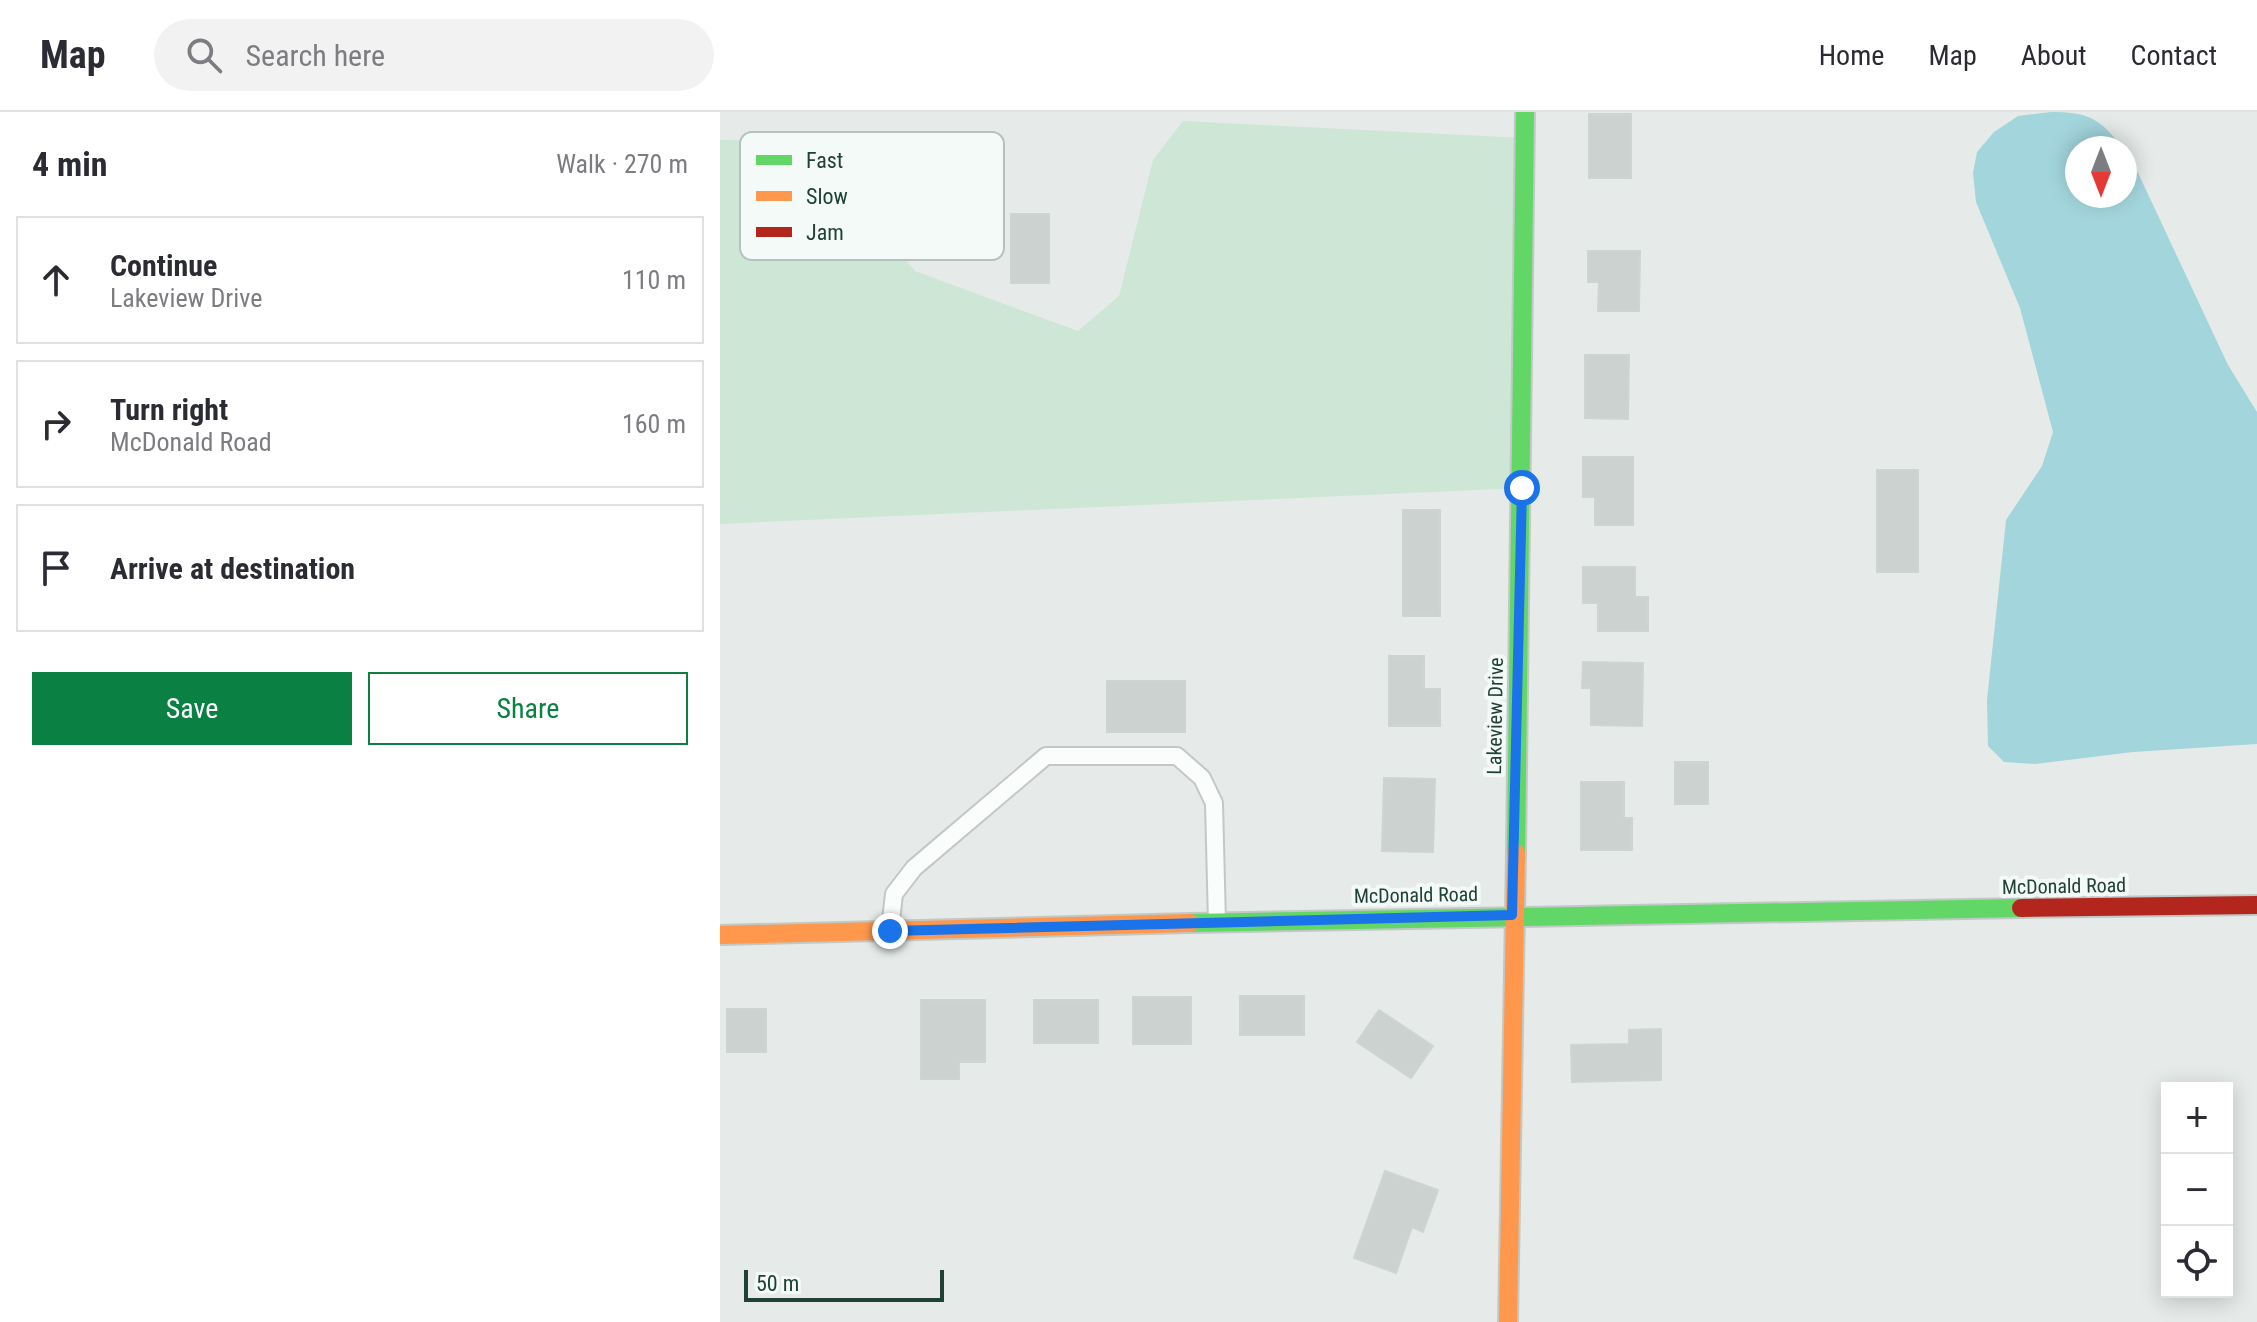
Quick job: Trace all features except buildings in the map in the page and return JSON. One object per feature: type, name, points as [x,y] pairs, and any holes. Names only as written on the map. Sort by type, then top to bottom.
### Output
[{"type":"street","name":"Lakeview Drive","points":[[1508,1322],[1525,112]]},
{"type":"street","name":"McDonald Road","points":[[720,935],[1512,915],[2257,905]]},
{"type":"lane","points":[[890,931],[894,894],[914,868],[1046,756],[1177,756],[1202,778],[1214,803],[1217,923]]},
{"type":"green space","points":[[1183,121],[1524,138],[1522,488],[720,524],[720,140],[740,140],[740,260],[906,260],[915,271],[1078,331],[1119,296],[1153,160]]},
{"type":"water","points":[[2075,113],[2100,123],[2112,136],[2065,136],[2065,208],[2137,208],[2137,171],[2228,365],[2257,412],[2257,744],[2133,752],[2035,764],[2004,762],[1988,746],[1987,700],[2006,520],[2042,466],[2053,432],[2020,308],[1976,202],[1973,173],[1977,152],[1994,132],[2018,116]]},
{"type":"traffic: fast","points":[[1516,853],[1525,112]]},
{"type":"traffic: fast","points":[[1190,923],[2021,908]]},
{"type":"traffic: slow","points":[[1508,1322],[1516,853]]},
{"type":"traffic: slow","points":[[720,935],[1190,923]]},
{"type":"traffic: jam","points":[[2021,908],[2257,905]]},
{"type":"route","points":[[890,931],[1512,915],[1522,488]]}]
